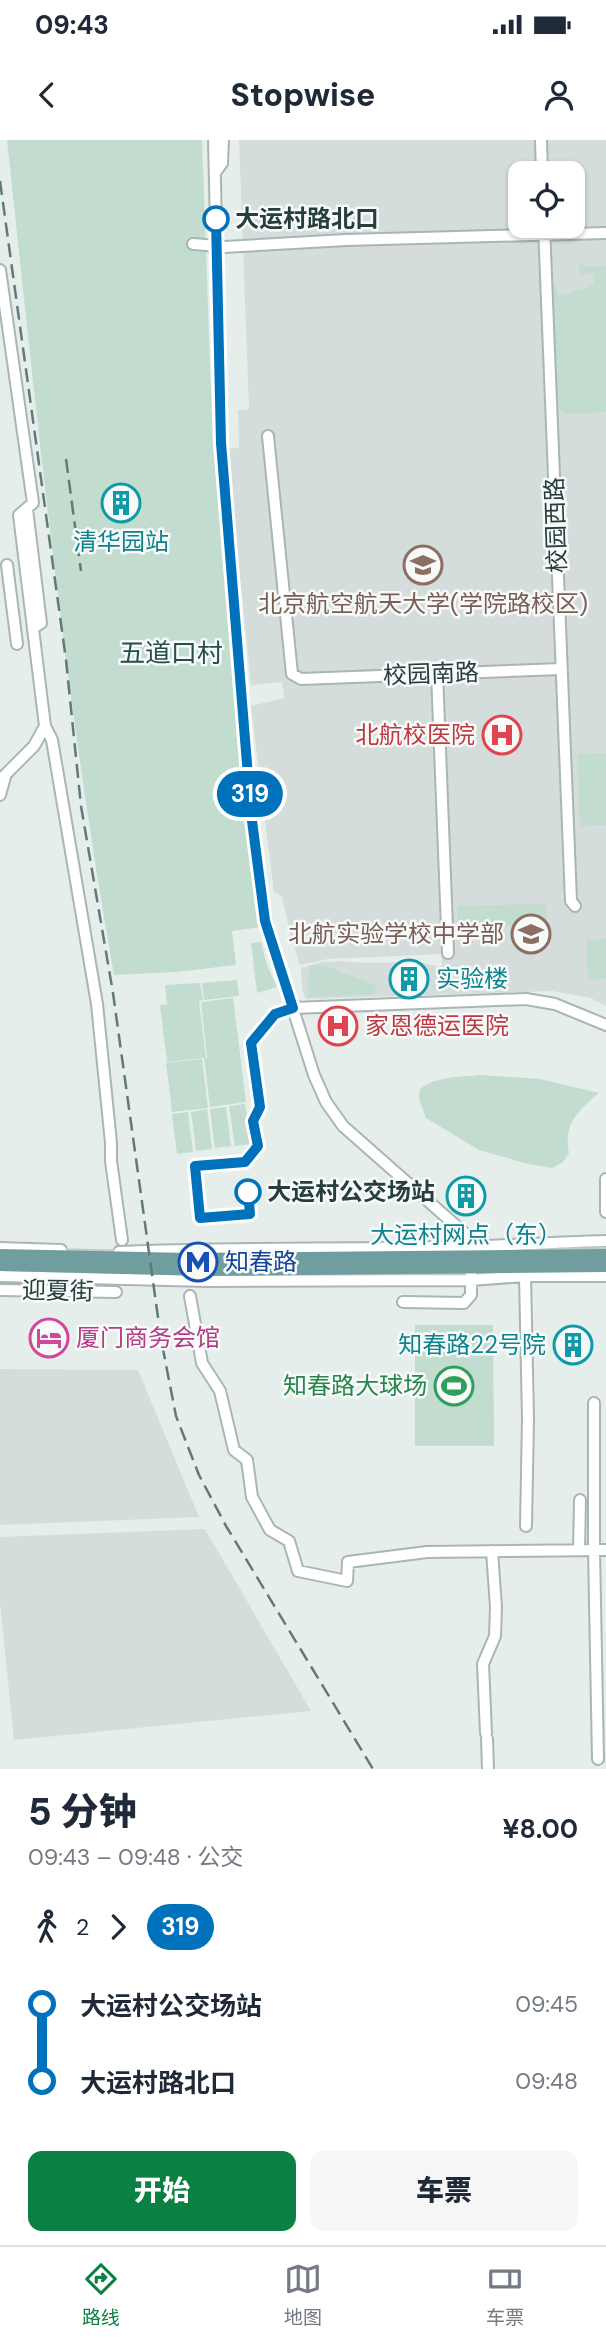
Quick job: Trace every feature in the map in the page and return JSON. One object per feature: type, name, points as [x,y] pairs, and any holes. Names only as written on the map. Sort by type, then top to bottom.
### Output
[{"type":"main road","points":[[0,1255],[178,1259],[479,1251],[606,1255]]},
{"type":"main road","points":[[0,1265],[471,1274],[606,1266]]},
{"type":"street","points":[[214,140],[221,443],[251,813],[265,921],[314,1075],[326,1101],[343,1126],[479,1251]]},
{"type":"street","points":[[215,173],[222,163],[223,140]]},
{"type":"street","points":[[541,140],[542,161]]},
{"type":"street","points":[[585,232],[606,233]]},
{"type":"street","points":[[193,244],[210,243],[217,247],[508,233]]},
{"type":"street","name":"校园西路","points":[[544,238],[571,901],[575,906]]},
{"type":"street","points":[[0,270],[33,503],[19,515],[29,563],[33,628],[45,726],[52,740],[97,1004],[111,1161],[122,1240]]},
{"type":"street","name":"校园南路","points":[[268,436],[292,674],[301,679],[561,669]]},
{"type":"street","points":[[17,644],[4,565],[29,563]]},
{"type":"street","points":[[437,673],[448,953]]},
{"type":"street","points":[[0,795],[2,778],[34,746],[45,726]]},
{"type":"street","points":[[293,1008],[526,999],[555,1004],[606,1025]]},
{"type":"street","points":[[606,1179],[606,1212]]},
{"type":"street","points":[[0,1248],[110,1252],[191,1249],[479,1251],[554,1242],[606,1241]]},
{"type":"street","points":[[404,1302],[464,1303],[471,1295],[471,1274]]},
{"type":"street","points":[[0,1276],[209,1281],[471,1274],[606,1276]]},
{"type":"street","points":[[525,1276],[528,1419],[526,1525]]},
{"type":"street","name":"迎夏街","points":[[0,1290],[116,1292]]},
{"type":"street","points":[[190,1296],[202,1363],[219,1391],[234,1450],[247,1460],[251,1497],[270,1530],[289,1541],[298,1571],[347,1581],[348,1562],[428,1552],[600,1550]]},
{"type":"street","points":[[594,1403],[600,1550],[598,1759]]},
{"type":"street","points":[[579,1550],[580,1500]]},
{"type":"street","points":[[488,1769],[483,1664],[495,1636],[492,1551]]},
{"type":"shaded area","name":"北京航空航天大学(学院路校区)","points":[[239,140],[606,140],[606,1006],[591,998],[552,991],[306,999],[302,989],[301,968],[321,962],[340,961],[421,962],[439,967],[442,966],[442,954],[328,959],[300,965],[282,896],[274,892],[251,706],[284,698],[282,682],[251,685],[227,449],[239,448],[238,410],[249,409]]},
{"type":"shaded area","points":[[0,1369],[138,1370],[199,1517],[0,1525]]},
{"type":"shaded area","points":[[205,1529],[311,1711],[14,1740],[0,1603],[0,1537]]},
{"type":"green space","points":[[7,140],[202,140],[213,447],[261,921],[261,927],[232,931],[236,965],[114,975],[67,663]]},
{"type":"green space","points":[[579,263],[583,263],[584,267],[606,266],[606,412],[564,414],[557,407],[553,285],[556,285],[557,295],[588,289],[594,285],[594,274],[580,274]]},
{"type":"green space","points":[[606,753],[606,825],[580,826],[577,754]]},
{"type":"green space","points":[[546,904],[546,927],[458,929],[457,906]]},
{"type":"green space","points":[[606,939],[606,979],[588,980],[586,940]]},
{"type":"green space","points":[[261,942],[277,987],[257,993],[251,943]]},
{"type":"green space","points":[[323,965],[375,985],[376,992],[368,995],[308,997],[309,966]]},
{"type":"green space","points":[[237,980],[239,996],[204,1000],[202,983]]},
{"type":"green space","points":[[200,983],[203,1000],[199,1001],[206,1058],[212,1057],[207,1057],[201,1002],[233,998],[246,1102],[210,1107],[204,1058],[167,1062],[160,1005],[167,1004],[165,985]]},
{"type":"green space","points":[[202,1059],[208,1108],[172,1112],[166,1063]]},
{"type":"green space","points":[[480,1075],[540,1079],[599,1093],[574,1119],[568,1134],[569,1153],[563,1162],[552,1168],[479,1150],[426,1118],[419,1099],[420,1089],[441,1079]]},
{"type":"green space","points":[[245,1104],[251,1144],[235,1146],[229,1106]]},
{"type":"green space","points":[[226,1107],[231,1146],[215,1148],[210,1109]]},
{"type":"green space","points":[[207,1109],[212,1149],[196,1151],[191,1112]]},
{"type":"green space","points":[[188,1112],[193,1152],[177,1154],[172,1114]]},
{"type":"green space","name":"知春路大球场","points":[[415,1325],[493,1325],[494,1446],[415,1446]]},
{"type":"railway","points":[[0,181],[66,660],[81,806],[113,993],[161,1339],[176,1416],[199,1475],[226,1526],[373,1769]]},
{"type":"railway","points":[[66,459],[81,571]]},
{"type":"bus line","name":"319","points":[[216,219],[221,443],[251,813],[265,921],[293,1008],[275,1014],[251,1043],[260,1107],[253,1121],[258,1146],[245,1162],[195,1166],[200,1218],[250,1214],[248,1192]]},
{"type":"place","name":"大运村路北口","points":[[216,219]]},
{"type":"place","name":"清华园站","points":[[121,503]]},
{"type":"place","name":"北京航空航天大学(学院路校区)","points":[[423,565]]},
{"type":"place","name":"北航校医院","points":[[502,735]]},
{"type":"place","name":"北航实验学校中学部","points":[[531,934]]},
{"type":"place","name":"实验楼","points":[[409,979]]},
{"type":"place","name":"家恩德运医院","points":[[338,1026]]},
{"type":"place","name":"大运村公交场站","points":[[248,1192]]},
{"type":"place","name":"大运村网点（东）","points":[[466,1196]]},
{"type":"place","name":"知春路","points":[[198,1262]]},
{"type":"place","name":"厦门商务会馆","points":[[49,1338]]},
{"type":"place","name":"知春路22号院","points":[[573,1345]]},
{"type":"place","name":"知春路大球场","points":[[454,1386]]},
{"type":"district","name":"五道口村","points":[[171,653]]}]
